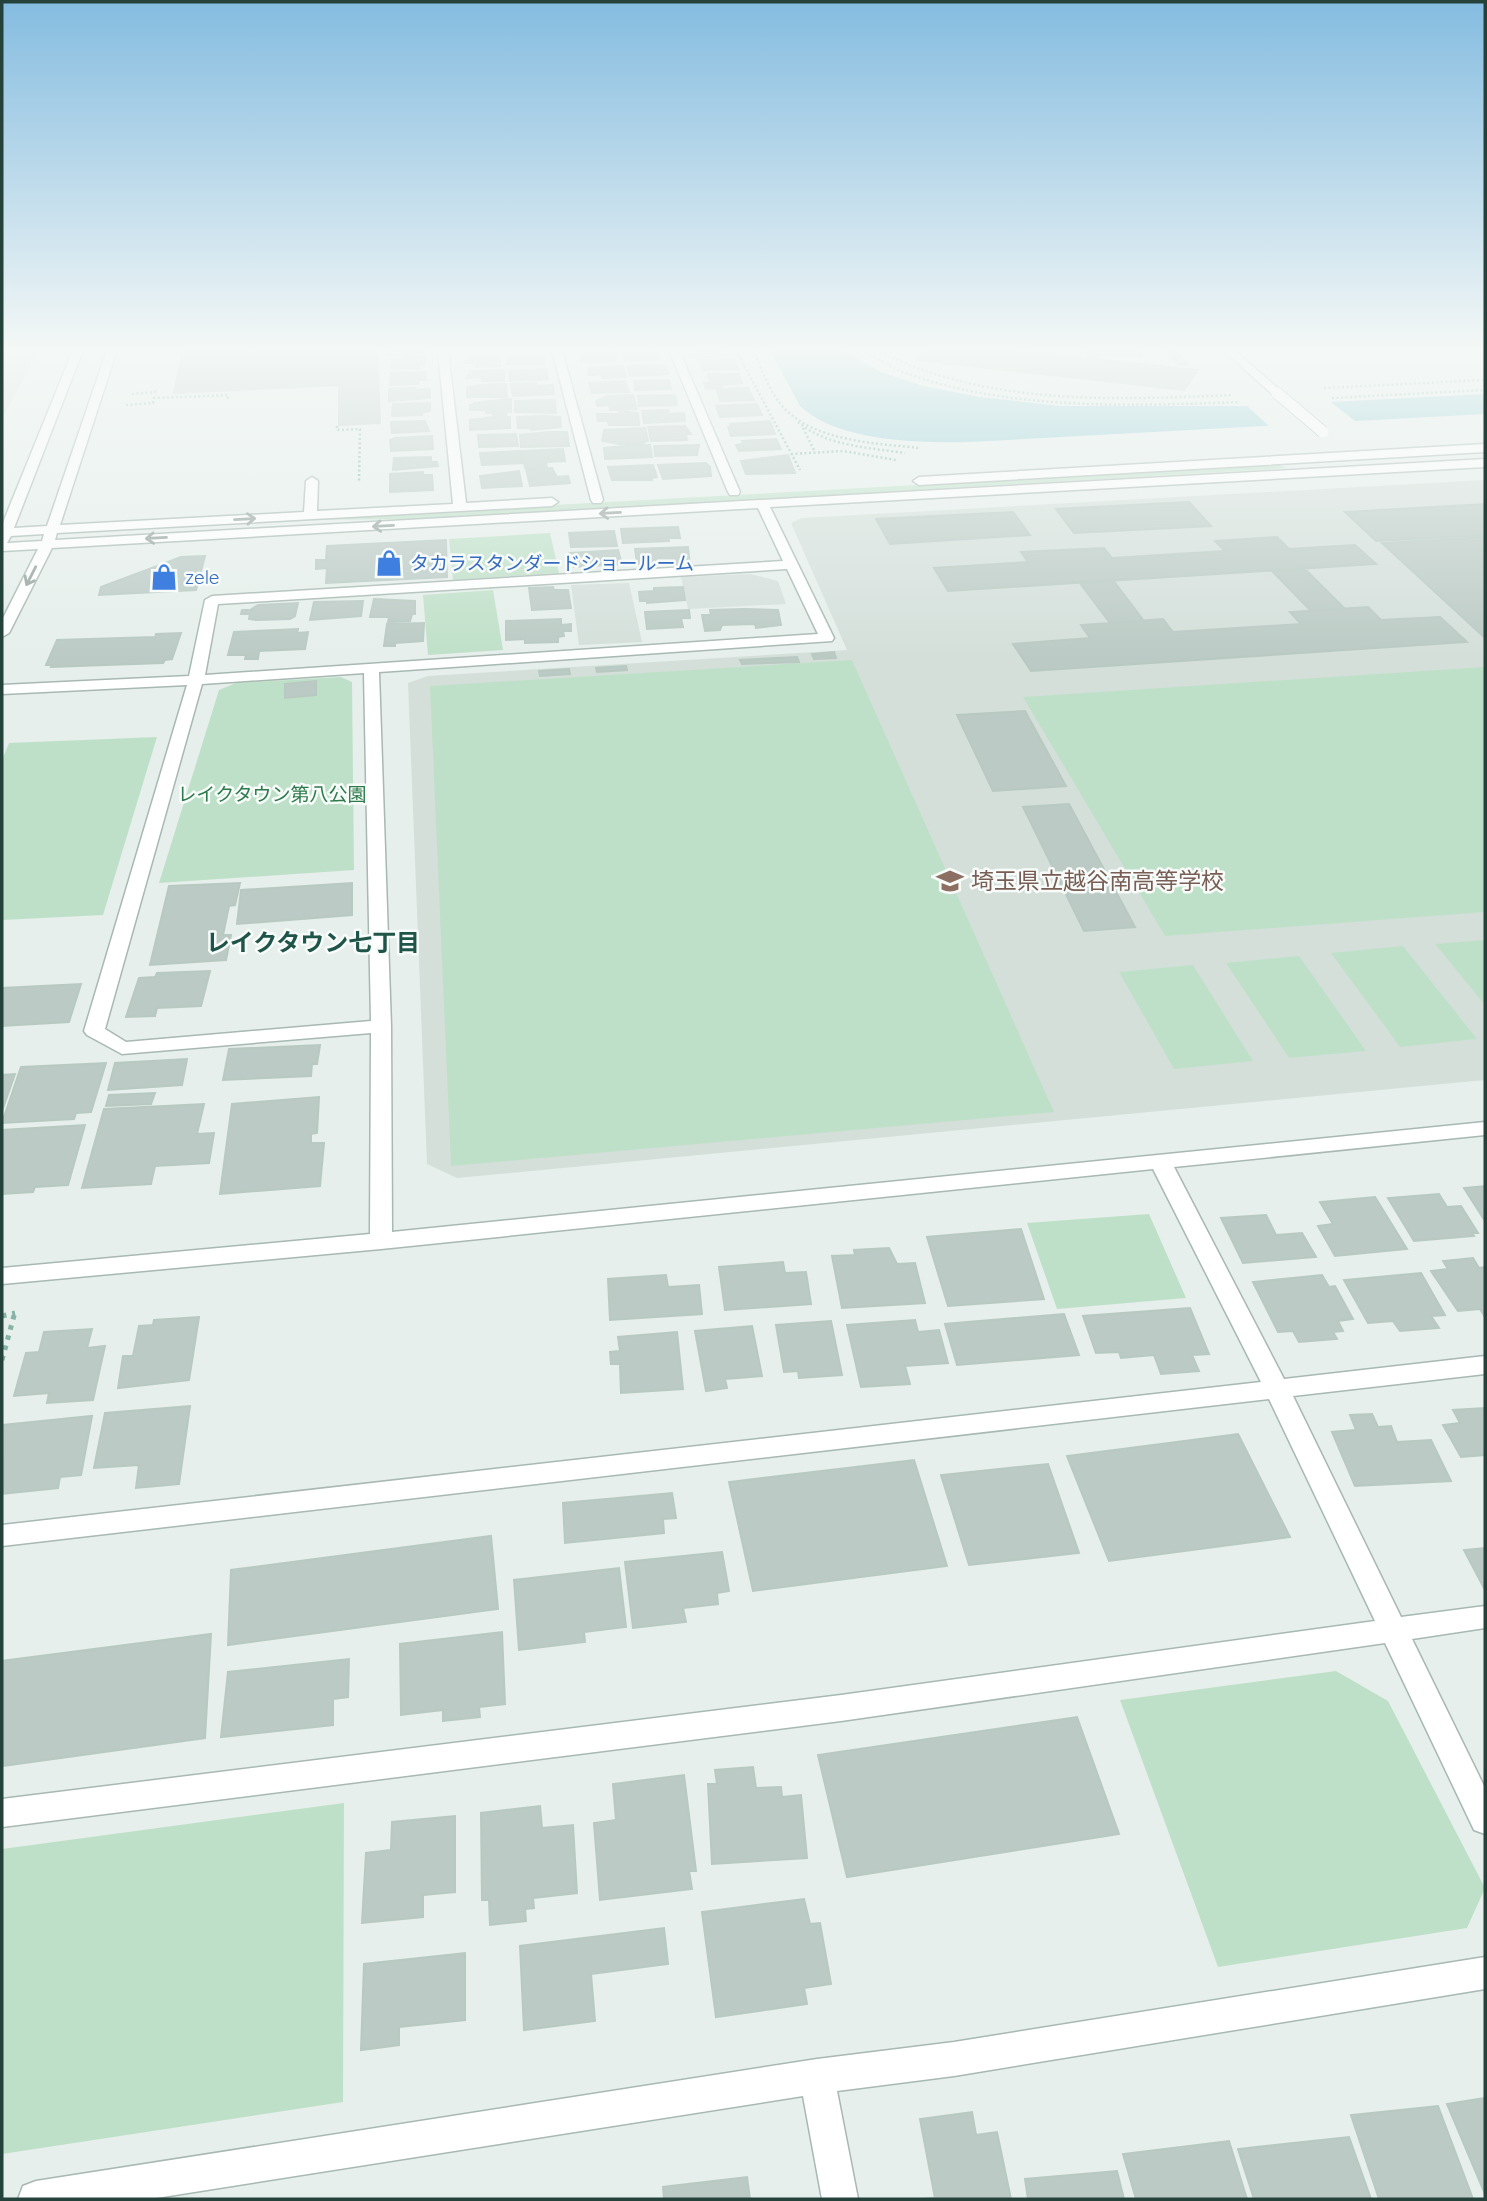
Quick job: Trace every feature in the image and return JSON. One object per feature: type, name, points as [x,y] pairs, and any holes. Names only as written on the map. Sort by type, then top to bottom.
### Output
[{"type":"street","points":[[37,453],[4,536],[52,529],[734,492],[803,482]]},
{"type":"street","points":[[2,633],[47,545],[78,453]]},
{"type":"street","points":[[454,453],[460,506]]},
{"type":"street","points":[[575,453],[583,500]]},
{"type":"street","points":[[717,453],[734,492]]},
{"type":"street","points":[[1346,453],[1366,470]]},
{"type":"street","points":[[899,482],[1393,453]]},
{"type":"street","points":[[2,547],[1485,463]]},
{"type":"street","points":[[310,515],[312,481]]},
{"type":"street","points":[[2,689],[196,680],[827,638],[762,504]]},
{"type":"street","points":[[381,1026],[122,1048],[94,1031],[196,680],[212,600],[792,565]]},
{"type":"street","points":[[371,668],[381,1026],[382,1241]]},
{"type":"street","points":[[12,1275],[382,1241],[1485,1128]]},
{"type":"street","points":[[1160,1161],[1277,1389],[1485,1820]]},
{"type":"street","points":[[2,1536],[1485,1365]]},
{"type":"street","points":[[2,1813],[841,1707],[1485,1617]]},
{"type":"street","points":[[36,2199],[817,2076],[954,2059],[1485,1973]]},
{"type":"street","points":[[817,2076],[840,2199]]},
{"type":"path","points":[[359,488],[360,453]]},
{"type":"path","points":[[803,482],[791,454],[806,453]]},
{"type":"path","points":[[853,453],[897,460]]},
{"type":"path","points":[[2,1360],[12,1275]]},
{"type":"shaded area","name":"埼玉県立越谷南高等学校","points":[[1484,480],[1485,1080],[457,1178],[427,1164],[408,683],[428,676],[847,650],[791,523],[802,518]]},
{"type":"shaded area","points":[[750,574],[778,581],[786,604],[688,609],[681,577]]},
{"type":"shaded area","points":[[629,583],[642,642],[579,645],[571,585]]},
{"type":"green space","points":[[1279,465],[1287,468],[424,519],[283,520]]},
{"type":"green space","points":[[550,533],[559,573],[453,580],[449,539]]},
{"type":"green space","points":[[493,590],[503,650],[428,655],[423,595]]},
{"type":"green space","points":[[852,660],[1054,1112],[451,1166],[430,686]]},
{"type":"green space","points":[[1485,667],[1485,912],[1165,936],[1023,697]]},
{"type":"green space","name":"レイクタウン第八公園","points":[[341,677],[352,682],[354,870],[159,883],[219,690],[236,683]]},
{"type":"green space","points":[[157,737],[103,915],[2,920],[2,760],[9,743]]},
{"type":"green space","points":[[1485,940],[1485,1005],[1435,944]]},
{"type":"green space","points":[[1403,946],[1477,1039],[1400,1047],[1331,953]]},
{"type":"green space","points":[[1299,956],[1366,1051],[1289,1058],[1226,963]]},
{"type":"green space","points":[[1193,965],[1253,1061],[1174,1069],[1119,972]]},
{"type":"green space","points":[[1149,1214],[1186,1298],[1057,1309],[1027,1223]]},
{"type":"green space","points":[[1336,1671],[1388,1701],[1485,1888],[1467,1928],[1218,1967],[1120,1700]]},
{"type":"green space","points":[[344,1803],[343,2102],[2,2154],[2,1849]]},
{"type":"building","points":[[480,453],[520,453],[523,463],[482,465]]},
{"type":"building","points":[[522,453],[564,453],[565,461],[546,462],[547,467],[525,468]]},
{"type":"building","points":[[604,453],[651,453],[652,457],[605,459]]},
{"type":"building","points":[[655,453],[697,453],[697,455],[655,456]]},
{"type":"building","points":[[788,455],[795,473],[746,474],[741,461]]},
{"type":"building","points":[[431,457],[431,462],[437,462],[438,466],[393,470],[394,458]]},
{"type":"building","points":[[706,463],[710,467],[711,476],[663,479],[658,465]]},
{"type":"building","points":[[653,465],[657,477],[651,478],[652,480],[612,480],[608,467]]},
{"type":"building","points":[[552,468],[557,477],[568,476],[570,483],[530,486],[526,469]]},
{"type":"building","points":[[519,471],[522,486],[482,488],[480,476]]},
{"type":"building","points":[[423,472],[423,475],[432,475],[433,490],[390,492],[390,474]]},
{"type":"building","points":[[1189,502],[1211,526],[1074,533],[1056,509]]},
{"type":"building","points":[[1485,504],[1485,535],[1376,541],[1345,512]]},
{"type":"building","points":[[1013,512],[1030,535],[890,544],[876,519]]},
{"type":"building","points":[[678,527],[680,538],[623,543],[621,529]]},
{"type":"building","points":[[614,531],[617,546],[571,547],[569,533]]},
{"type":"building","points":[[1277,537],[1289,549],[1355,545],[1376,564],[948,591],[934,568],[1028,562],[1021,552],[1104,548],[1112,558],[1225,551],[1215,541]]},
{"type":"building","points":[[1485,537],[1485,638],[1382,543]]},
{"type":"building","points":[[446,540],[447,577],[326,583],[327,568],[316,569],[316,560],[326,560],[327,546]]},
{"type":"building","points":[[688,547],[690,565],[637,564],[635,549]]},
{"type":"building","points":[[618,550],[622,564],[574,567],[570,553]]},
{"type":"building","points":[[205,556],[196,590],[99,595],[101,587],[181,557]]},
{"type":"building","points":[[1305,569],[1345,609],[1311,611],[1272,571]]},
{"type":"building","points":[[1113,580],[1144,621],[1110,623],[1079,582]]},
{"type":"building","points":[[553,587],[554,590],[568,590],[571,608],[532,610],[529,588]]},
{"type":"building","points":[[683,587],[685,600],[647,603],[640,601],[639,592],[654,591],[654,588]]},
{"type":"building","points":[[374,599],[415,601],[415,614],[412,614],[410,621],[388,622],[389,617],[370,617]]},
{"type":"building","points":[[363,601],[361,616],[310,620],[314,602]]},
{"type":"building","points":[[298,603],[295,616],[290,619],[256,620],[249,619],[250,614],[241,614],[242,610],[250,610],[258,605]]},
{"type":"building","points":[[1368,607],[1381,620],[1440,617],[1467,642],[1031,671],[1013,644],[1090,638],[1081,625],[1163,619],[1173,632],[1301,624],[1290,612]]},
{"type":"building","points":[[689,610],[690,618],[681,618],[683,627],[647,629],[645,612]]},
{"type":"building","points":[[710,610],[778,610],[781,625],[756,628],[755,624],[722,625],[720,630],[705,631],[702,615],[711,615]]},
{"type":"building","points":[[561,619],[561,625],[571,624],[571,631],[563,631],[564,636],[558,637],[558,642],[525,643],[525,639],[506,640],[506,621]]},
{"type":"building","points":[[424,623],[423,641],[384,646],[387,624]]},
{"type":"building","points":[[298,629],[297,633],[308,632],[305,649],[259,651],[258,659],[245,659],[246,655],[228,655],[234,632]]},
{"type":"building","points":[[181,633],[172,659],[163,663],[46,665],[57,640],[155,637],[156,634]]},
{"type":"building","points":[[834,652],[836,658],[814,659],[812,654]]},
{"type":"building","points":[[797,657],[799,662],[742,664],[740,660]]},
{"type":"building","points":[[626,666],[627,670],[597,672],[596,668]]},
{"type":"building","points":[[569,669],[570,674],[540,676],[539,671]]},
{"type":"building","points":[[316,681],[316,695],[285,698],[285,684]]},
{"type":"building","points":[[1025,711],[1066,786],[993,791],[957,715]]},
{"type":"building","points":[[1069,804],[1135,927],[1084,931],[1023,807]]},
{"type":"building","points":[[240,883],[235,905],[229,906],[223,935],[231,935],[226,960],[150,965],[169,886]]},
{"type":"building","points":[[352,883],[352,915],[237,924],[241,890]]},
{"type":"building","points":[[210,971],[201,1006],[157,1008],[155,1016],[126,1017],[139,978],[155,977],[157,973]]},
{"type":"building","points":[[81,984],[69,1022],[2,1026],[2,988]]},
{"type":"building","points":[[320,1045],[317,1064],[312,1064],[311,1076],[223,1080],[229,1049]]},
{"type":"building","points":[[187,1059],[182,1085],[108,1090],[115,1063]]},
{"type":"building","points":[[106,1063],[91,1112],[76,1113],[74,1119],[2,1123],[21,1067]]},
{"type":"building","points":[[15,1074],[2,1111],[2,1075]]},
{"type":"building","points":[[155,1093],[151,1104],[106,1106],[109,1095]]},
{"type":"building","points":[[319,1097],[317,1133],[311,1134],[311,1143],[324,1143],[320,1186],[220,1194],[232,1104]]},
{"type":"building","points":[[204,1104],[197,1134],[214,1133],[209,1163],[155,1166],[151,1184],[82,1188],[104,1109]]},
{"type":"building","points":[[85,1125],[68,1185],[35,1187],[33,1192],[2,1194],[2,1130]]},
{"type":"building","points":[[1485,1186],[1485,1221],[1464,1188]]},
{"type":"building","points":[[1439,1194],[1447,1207],[1461,1206],[1478,1233],[1472,1233],[1474,1236],[1414,1241],[1388,1198]]},
{"type":"building","points":[[1375,1197],[1407,1249],[1335,1256],[1318,1226],[1333,1224],[1320,1202]]},
{"type":"building","points":[[1266,1215],[1276,1235],[1302,1233],[1316,1257],[1243,1263],[1221,1218]]},
{"type":"building","points":[[1021,1229],[1044,1299],[948,1306],[927,1237]]},
{"type":"building","points":[[889,1248],[897,1264],[915,1263],[925,1303],[842,1308],[832,1256],[855,1255],[854,1250]]},
{"type":"building","points":[[1473,1258],[1479,1268],[1485,1267],[1485,1317],[1480,1309],[1458,1311],[1431,1271],[1448,1269],[1443,1261]]},
{"type":"building","points":[[783,1262],[785,1273],[806,1272],[811,1304],[725,1310],[719,1267]]},
{"type":"building","points":[[1421,1273],[1445,1315],[1431,1316],[1439,1328],[1400,1331],[1393,1321],[1368,1323],[1344,1280]]},
{"type":"building","points":[[666,1275],[668,1287],[699,1285],[702,1314],[610,1320],[608,1279]]},
{"type":"building","points":[[1322,1275],[1329,1287],[1335,1286],[1353,1319],[1338,1321],[1343,1331],[1333,1332],[1337,1339],[1299,1342],[1293,1331],[1278,1332],[1253,1282]]},
{"type":"building","points":[[1190,1308],[1209,1354],[1192,1355],[1199,1371],[1161,1374],[1154,1355],[1121,1358],[1119,1352],[1096,1353],[1083,1316]]},
{"type":"building","points":[[1064,1314],[1079,1355],[957,1365],[945,1324]]},
{"type":"building","points":[[199,1317],[189,1380],[118,1388],[123,1356],[133,1356],[139,1326],[153,1325],[154,1320]]},
{"type":"building","points":[[915,1320],[918,1332],[939,1330],[948,1363],[905,1366],[910,1384],[861,1387],[847,1325]]},
{"type":"building","points":[[831,1321],[842,1375],[799,1378],[798,1371],[784,1372],[776,1325]]},
{"type":"building","points":[[752,1326],[762,1376],[725,1379],[727,1388],[706,1391],[695,1331]]},
{"type":"building","points":[[92,1329],[87,1348],[105,1346],[93,1400],[47,1403],[49,1393],[14,1396],[26,1353],[39,1352],[44,1332]]},
{"type":"building","points":[[677,1332],[683,1389],[621,1393],[620,1364],[611,1364],[610,1352],[620,1351],[618,1337]]},
{"type":"building","points":[[190,1406],[179,1484],[136,1488],[139,1465],[94,1468],[105,1413]]},
{"type":"building","points":[[1485,1408],[1485,1455],[1461,1457],[1443,1425],[1460,1423],[1453,1410]]},
{"type":"building","points":[[1372,1414],[1378,1427],[1391,1426],[1397,1442],[1431,1440],[1451,1481],[1355,1486],[1332,1432],[1356,1430],[1350,1415]]},
{"type":"building","points":[[92,1416],[81,1475],[60,1477],[58,1488],[2,1494],[3,1425]]},
{"type":"building","points":[[1238,1434],[1290,1537],[1109,1561],[1067,1456]]},
{"type":"building","points":[[914,1460],[947,1566],[753,1591],[729,1482]]},
{"type":"building","points":[[1048,1464],[1079,1553],[969,1565],[941,1475]]},
{"type":"building","points":[[672,1493],[676,1518],[663,1519],[664,1533],[565,1543],[563,1503]]},
{"type":"building","points":[[491,1536],[498,1609],[228,1645],[231,1570]]},
{"type":"building","points":[[1485,1548],[1485,1590],[1464,1550]]},
{"type":"building","points":[[722,1552],[729,1591],[717,1593],[718,1604],[683,1608],[686,1622],[633,1628],[625,1562]]},
{"type":"building","points":[[619,1568],[626,1627],[584,1632],[585,1642],[519,1650],[514,1580]]},
{"type":"building","points":[[502,1632],[505,1704],[479,1707],[480,1717],[443,1721],[443,1710],[401,1715],[400,1644]]},
{"type":"building","points":[[211,1634],[205,1738],[2,1766],[2,1661]]},
{"type":"building","points":[[349,1659],[348,1697],[333,1699],[333,1725],[221,1737],[228,1672]]},
{"type":"building","points":[[1077,1717],[1119,1834],[847,1877],[818,1755]]},
{"type":"building","points":[[753,1767],[756,1788],[781,1787],[782,1797],[801,1795],[807,1858],[712,1864],[708,1784],[717,1784],[715,1770]]},
{"type":"building","points":[[684,1775],[696,1871],[689,1871],[692,1889],[600,1900],[594,1823],[616,1820],[613,1784]]},
{"type":"building","points":[[540,1806],[542,1828],[573,1825],[577,1893],[533,1898],[534,1908],[525,1909],[526,1921],[490,1925],[489,1900],[482,1900],[481,1813]]},
{"type":"building","points":[[455,1816],[455,1892],[423,1895],[423,1917],[362,1923],[366,1853],[391,1850],[392,1822]]},
{"type":"building","points":[[804,1899],[810,1924],[820,1923],[831,1984],[804,1988],[807,2004],[716,2017],[702,1912]]},
{"type":"building","points":[[664,1928],[668,1964],[591,1974],[595,2021],[524,2030],[520,1946]]},
{"type":"building","points":[[465,1953],[465,2020],[399,2027],[399,2045],[361,2050],[364,1964]]},
{"type":"building","points":[[1485,2098],[1485,2194],[1447,2104]]},
{"type":"building","points":[[1438,2106],[1473,2199],[1379,2199],[1351,2115]]},
{"type":"building","points":[[972,2112],[976,2135],[997,2132],[1011,2199],[924,2199],[935,2198],[920,2119]]},
{"type":"building","points":[[1349,2137],[1371,2199],[1254,2199],[1238,2149]]},
{"type":"building","points":[[1229,2141],[1247,2199],[1136,2199],[1123,2154]]},
{"type":"building","points":[[1117,2171],[1124,2199],[1028,2199],[1025,2179]]},
{"type":"building","points":[[747,2177],[750,2199],[664,2199],[663,2187]]},
{"type":"place","name":"タカラスタンダードショールーム","points":[[389,563]]},
{"type":"place","name":"zele","points":[[164,577]]},
{"type":"place","name":"埼玉県立越谷南高等学校","points":[[950,881]]},
{"type":"district","name":"レイクタウン七丁目","points":[[313,943]]}]
